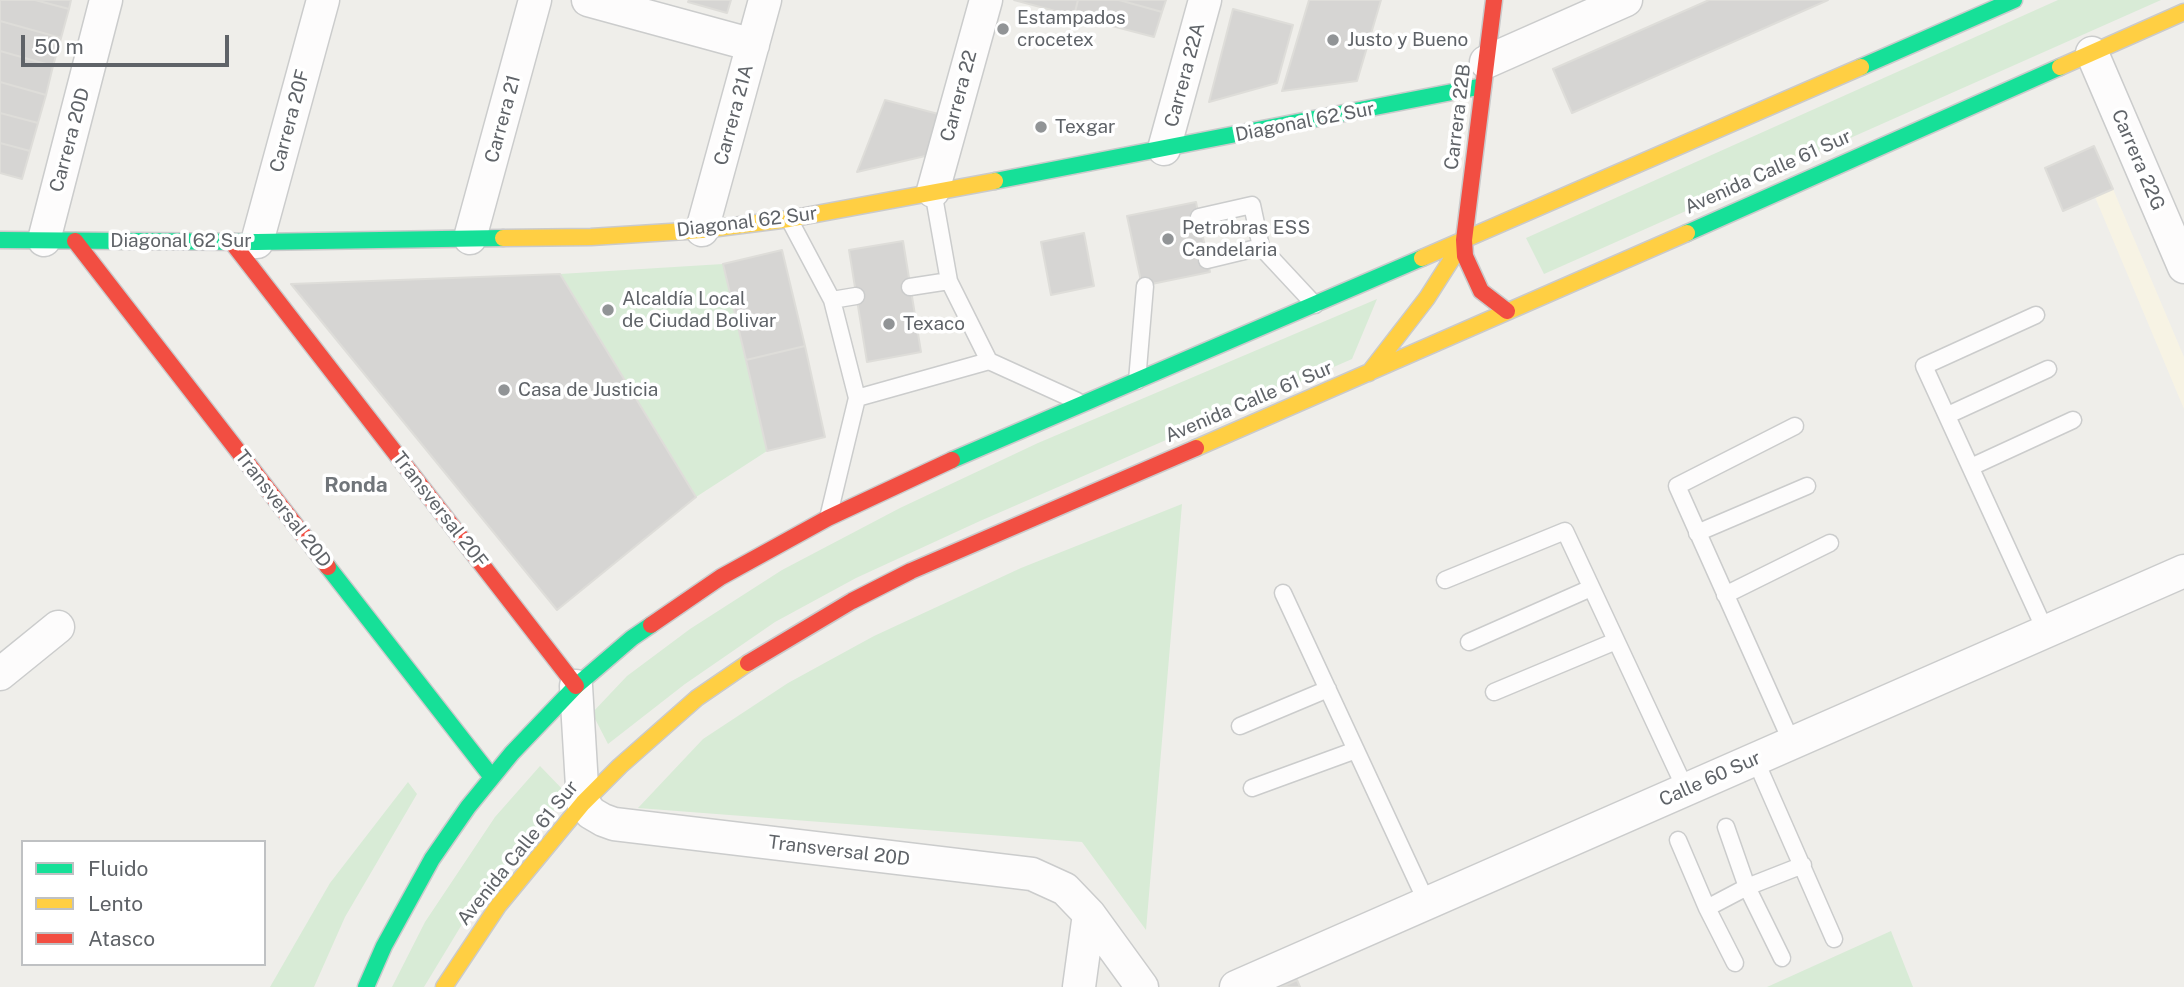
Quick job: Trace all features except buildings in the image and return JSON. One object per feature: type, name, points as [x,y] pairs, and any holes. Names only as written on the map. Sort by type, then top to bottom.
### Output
[{"type":"main road","name":"Carrera 22B","points":[[1494,0],[1464,240],[1465,256],[1481,291],[1507,311]]},
{"type":"main road","points":[[366,987],[384,946],[432,859],[492,776],[533,729],[576,686],[632,638],[760,554],[828,517],[915,476],[2014,0]]},
{"type":"main road","name":"Avenida Calle 61 Sur","points":[[444,987],[498,906],[583,803],[653,734],[697,698],[751,661],[852,601],[1023,522],[1369,373],[2184,12]]},
{"type":"main road","name":"Diagonal 62 Sur","points":[[0,240],[244,241],[591,237],[702,230],[789,219],[1164,149],[1485,74]]},
{"type":"main road","name":"Transversal 20D","points":[[59,240],[492,776]]},
{"type":"main road","name":"Carrera 22B","points":[[1369,373],[1427,298],[1464,240]]},
{"type":"main road","name":"Transversal 20F","points":[[244,241],[576,686]]},
{"type":"street","name":"Carrera 20D","points":[[59,240],[107,0]]},
{"type":"street","name":"Carrera 20F","points":[[244,241],[323,0]]},
{"type":"street","name":"Carrera 21","points":[[470,238],[535,0]]},
{"type":"street","points":[[588,0],[753,45]]},
{"type":"street","name":"Carrera 21A","points":[[702,230],[765,0]]},
{"type":"street","name":"Carrera 22","points":[[933,191],[986,0]]},
{"type":"street","name":"Carrera 22A","points":[[1164,149],[1205,0]]},
{"type":"street","name":"Diagonal 62 Sur","points":[[1485,74],[1626,0]]},
{"type":"street","name":"Carrera 22G","points":[[2092,53],[2184,267]]},
{"type":"street","name":"Calle 60 Sur","points":[[1236,987],[2184,571]]},
{"type":"street","points":[[0,674],[58,626]]},
{"type":"street","points":[[576,686],[583,803]]},
{"type":"street","name":"Transversal 20D","points":[[583,803],[591,813],[614,824],[1032,874],[1065,890],[1089,914]]},
{"type":"street","points":[[1079,987],[1089,914]]},
{"type":"street","points":[[1089,914],[1142,987]]},
{"type":"lane","points":[[933,191],[949,281],[989,361],[1083,403]]},
{"type":"lane","points":[[1199,217],[1252,205],[1261,247],[1315,305]]},
{"type":"lane","points":[[789,219],[832,300],[857,398],[828,517]]},
{"type":"lane","points":[[1207,260],[1261,247]]},
{"type":"lane","points":[[911,287],[949,281]]},
{"type":"lane","points":[[1137,381],[1145,286]]},
{"type":"lane","points":[[832,300],[856,296]]},
{"type":"lane","points":[[2036,315],[1924,366],[2046,632]]},
{"type":"lane","points":[[857,398],[989,361]]},
{"type":"lane","points":[[1948,415],[2048,369]]},
{"type":"lane","points":[[1971,467],[2073,420]]},
{"type":"lane","points":[[1792,743],[1678,486],[1794,426]]},
{"type":"lane","points":[[1697,533],[1807,486]]},
{"type":"lane","points":[[1445,579],[1565,531],[1686,790]]},
{"type":"lane","points":[[1725,595],[1830,543]]},
{"type":"lane","points":[[1469,642],[1591,588]]},
{"type":"lane","points":[[1283,593],[1427,903]]},
{"type":"lane","points":[[1494,692],[1616,641]]},
{"type":"lane","points":[[1240,726],[1328,689]]},
{"type":"lane","points":[[1252,788],[1356,750]]},
{"type":"lane","points":[[1755,759],[1834,939]]},
{"type":"lane","points":[[1727,827],[1747,887],[1782,958]]},
{"type":"lane","points":[[1678,840],[1707,908],[1735,963]]},
{"type":"lane","points":[[1707,908],[1747,887],[1802,865]]},
{"type":"shaded area","points":[[2113,189],[2184,357],[2184,409],[2095,197]]},
{"type":"green space","points":[[2058,0],[2161,0],[1544,274],[1526,238]]},
{"type":"green space","points":[[723,264],[767,451],[696,497],[560,274]]},
{"type":"green space","points":[[1377,299],[1352,359],[856,578],[775,622],[685,684],[608,744],[592,713],[627,676],[690,629],[782,570],[900,508],[1038,443]]},
{"type":"green space","points":[[1182,504],[1146,930],[1082,842],[638,808],[703,739],[788,683],[874,636],[1021,568]]},
{"type":"green space","points":[[540,766],[568,795],[519,848],[464,921],[424,987],[392,987],[425,922],[495,817]]},
{"type":"green space","points":[[408,782],[417,794],[345,917],[314,987],[270,987],[330,883]]},
{"type":"green space","points":[[1891,931],[1913,987],[1767,987]]},
{"type":"traffic: fast","points":[[1861,67],[2014,0]]},
{"type":"traffic: fast","points":[[1687,233],[2060,67]]},
{"type":"traffic: fast","points":[[995,181],[1483,86]]},
{"type":"traffic: fast","points":[[0,240],[257,242],[503,238]]},
{"type":"traffic: fast","points":[[952,460],[1422,258]]},
{"type":"traffic: fast","points":[[328,567],[491,776]]},
{"type":"traffic: fast","points":[[366,987],[384,946],[432,859],[468,807],[512,753],[576,686],[651,625]]},
{"type":"traffic: slow","points":[[2060,67],[2184,12]]},
{"type":"traffic: slow","points":[[1422,258],[1861,67]]},
{"type":"traffic: slow","points":[[503,238],[591,237],[702,230],[789,219],[995,181]]},
{"type":"traffic: slow","points":[[1196,448],[1687,233]]},
{"type":"traffic: slow","points":[[1369,373],[1427,298],[1464,240]]},
{"type":"traffic: slow","points":[[444,987],[498,906],[583,803],[620,766],[697,698],[748,663]]},
{"type":"traffic: jam","points":[[1494,0],[1464,240],[1465,256],[1481,291],[1507,311]]},
{"type":"traffic: jam","points":[[75,241],[328,567]]},
{"type":"traffic: jam","points":[[231,241],[576,686]]},
{"type":"traffic: jam","points":[[748,663],[852,601],[911,571],[1196,448]]},
{"type":"traffic: jam","points":[[651,625],[721,577],[828,518],[952,460]]},
{"type":"place","name":"Estampados crocetex","points":[[1003,29]]},
{"type":"place","name":"Justo y Bueno","points":[[1333,40]]},
{"type":"place","name":"Texgar","points":[[1041,127]]},
{"type":"place","name":"Petrobras ESS Candelaria","points":[[1168,239]]},
{"type":"place","name":"Alcaldía Local de Ciudad Bolivar","points":[[608,310]]},
{"type":"place","name":"Texaco","points":[[889,324]]},
{"type":"place","name":"Casa de Justicia","points":[[504,390]]},
{"type":"district","name":"Ronda","points":[[356,486]]}]
